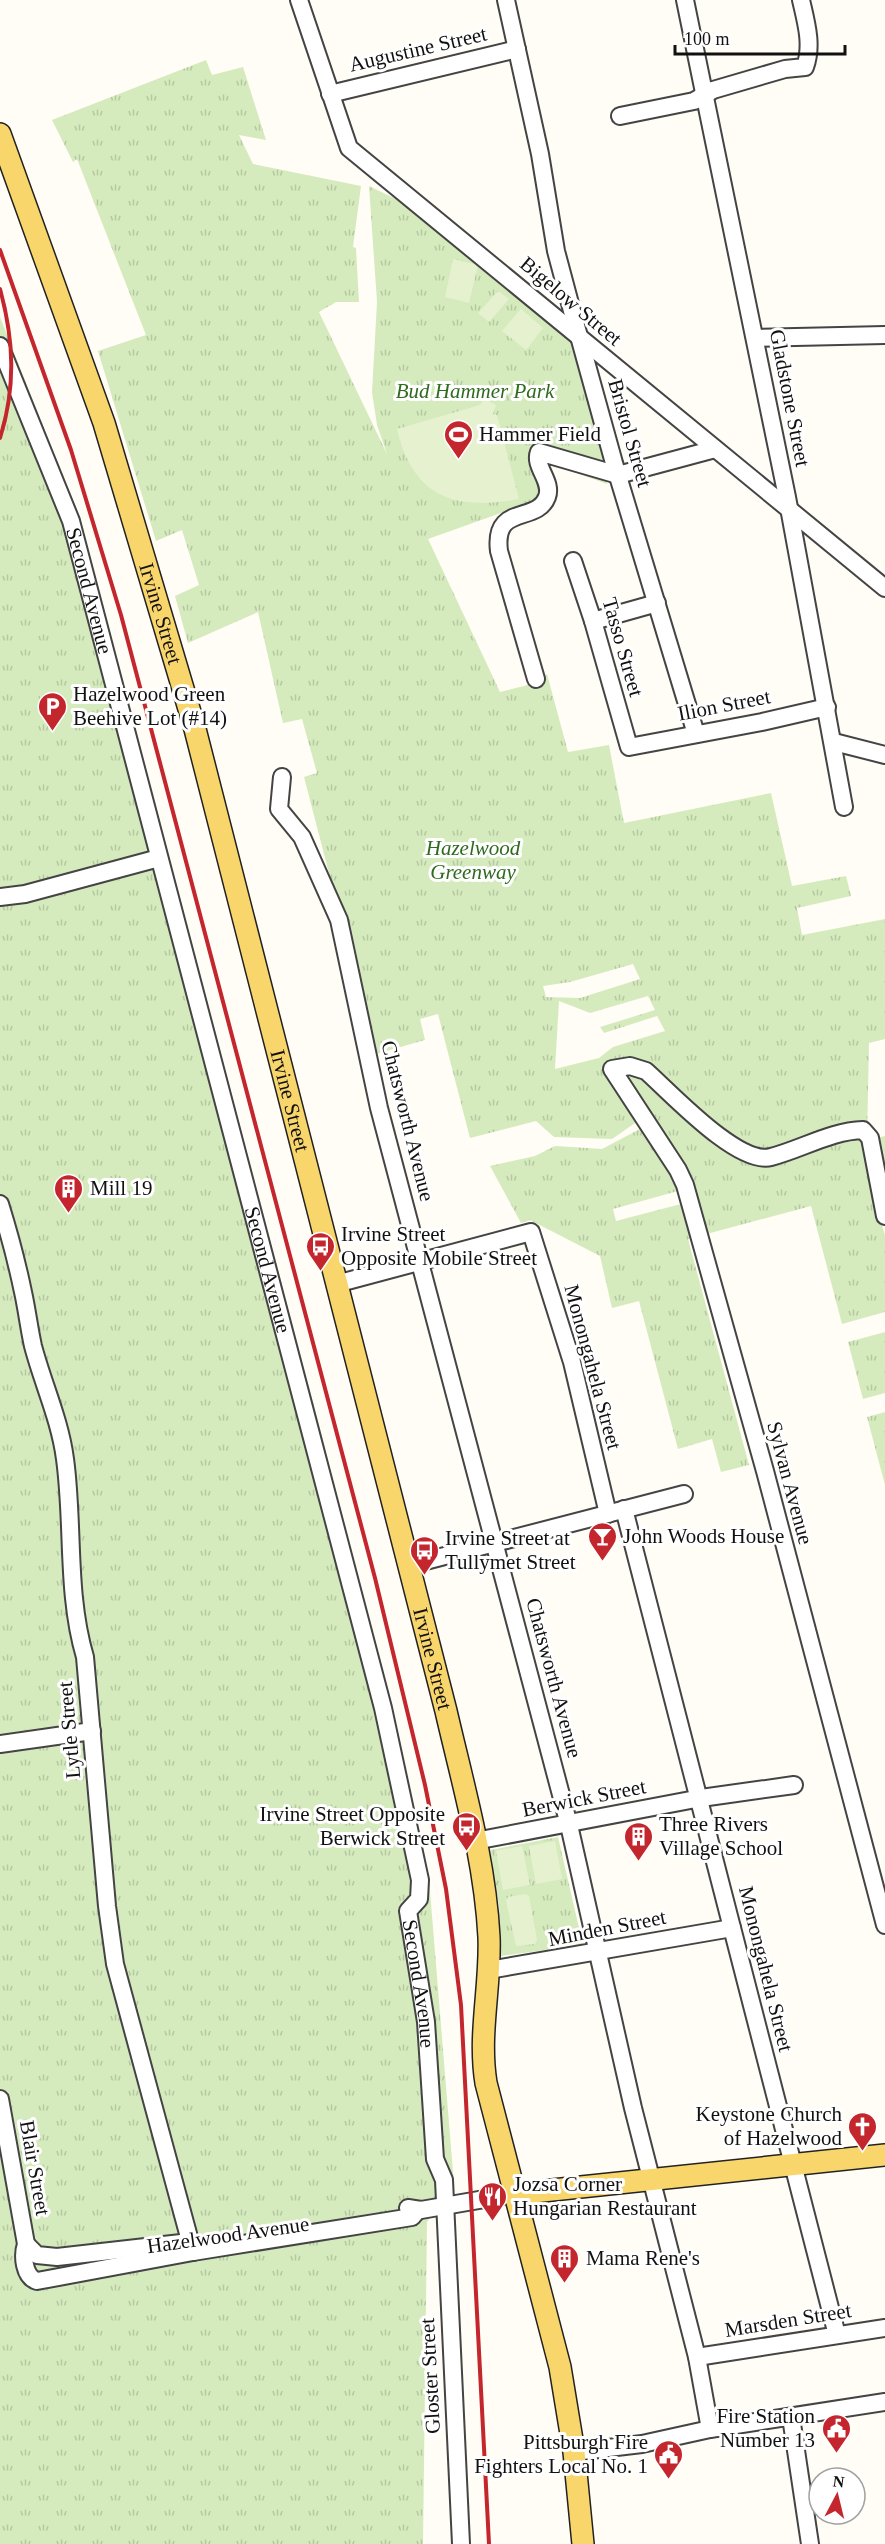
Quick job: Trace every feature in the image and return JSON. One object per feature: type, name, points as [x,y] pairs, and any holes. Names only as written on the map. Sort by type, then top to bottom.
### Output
[{"type":"main road","name":"Irvine Street","points":[[0,134],[101,413],[151,575],[195,729],[410,1565],[476,1841],[487,1907],[489,1970],[483,2046],[486,2084],[514,2194]]},
{"type":"main road","name":"Hazelwood Avenue","points":[[514,2194],[885,2156]]},
{"type":"main road","points":[[514,2194],[560,2367],[574,2452],[583,2544]]},
{"type":"street","name":"Bigelow Street","points":[[299,0],[349,148],[885,588]]},
{"type":"street","name":"Bristol Street","points":[[506,0],[540,154],[556,251],[578,336],[696,734]]},
{"type":"street","name":"Gladstone Street","points":[[685,0],[789,510],[834,741],[844,807]]},
{"type":"street","points":[[620,116],[694,101],[705,95],[785,69],[805,67],[809,56],[808,32],[801,0]]},
{"type":"street","name":"Augustine Street","points":[[330,94],[517,49]]},
{"type":"street","points":[[755,338],[885,335]]},
{"type":"street","name":"Second Avenue","points":[[0,346],[71,521],[383,1708],[421,1890],[419,1899],[408,1911],[426,2022],[435,2159],[444,2180],[445,2206]]},
{"type":"street","points":[[536,679],[497,537],[506,521],[542,505],[548,496],[548,487],[537,454],[539,452],[618,475],[715,448]]},
{"type":"street","name":"Tasso Street","points":[[573,561],[593,621],[629,747]]},
{"type":"street","points":[[865,571],[885,576]]},
{"type":"street","points":[[593,621],[657,603]]},
{"type":"street","name":"Ilion Street","points":[[629,747],[827,707]]},
{"type":"street","points":[[834,741],[885,755]]},
{"type":"street","name":"Chatsworth Avenue","points":[[282,777],[279,808],[302,837],[339,920],[380,1108],[569,1825],[633,2108],[697,2357],[710,2429]]},
{"type":"street","points":[[0,897],[25,894],[159,858]]},
{"type":"street","name":"Sylvan Avenue","points":[[885,1216],[870,1138],[863,1130],[852,1130],[768,1158],[752,1156],[726,1142],[646,1071],[630,1066],[612,1070],[678,1170],[685,1185],[765,1471],[885,1925]]},
{"type":"street","name":"Lytle Street","points":[[0,1204],[23,1292],[27,1322],[44,1384],[55,1413],[65,1457],[79,1637],[86,1657],[107,1906],[116,1964],[192,2246]]},
{"type":"street","name":"Monongahela Street","points":[[420,1260],[531,1232],[572,1362],[608,1514]]},
{"type":"street","points":[[336,1284],[420,1260]]},
{"type":"street","points":[[410,1565],[684,1494]]},
{"type":"street","name":"Monongahela Street","points":[[624,1509],[700,1798],[791,2164],[837,2335]]},
{"type":"street","points":[[0,1744],[92,1731]]},
{"type":"street","name":"Berwick Street","points":[[476,1841],[569,1825],[700,1798],[794,1785]]},
{"type":"street","name":"Minden Street","points":[[489,1970],[732,1928]]},
{"type":"street","name":"Blair Street","points":[[0,2099],[31,2249],[23,2252],[27,2273],[32,2280],[41,2279]]},
{"type":"street","name":"Hazelwood Avenue","points":[[31,2249],[57,2257],[192,2246],[411,2217],[418,2210],[514,2194]]},
{"type":"street","name":"Gloster Street","points":[[445,2206],[461,2544]]},
{"type":"street","name":"Hazelwood Avenue","points":[[41,2279],[192,2246]]},
{"type":"street","name":"Marsden Street","points":[[697,2357],[885,2328]]},
{"type":"street","points":[[574,2452],[642,2444],[710,2429],[885,2402]]},
{"type":"street","points":[[791,2417],[810,2544]]},
{"type":"green space","name":"Hazelwood Greenway","points":[[206,60],[212,75],[243,67],[266,140],[239,135],[253,164],[361,186],[353,247],[356,248],[359,302],[336,302],[319,312],[387,454],[377,425],[372,392],[377,302],[369,186],[398,200],[572,341],[598,423],[607,484],[547,462],[554,494],[428,539],[500,692],[528,685],[547,674],[568,752],[609,745],[624,823],[771,793],[792,886],[846,876],[851,896],[797,908],[802,935],[885,919],[885,1039],[869,1043],[867,1140],[885,1136],[885,1196],[874,1200],[885,1235],[885,1312],[842,1324],[811,1206],[688,1239],[749,1465],[721,1472],[712,1439],[678,1449],[639,1301],[612,1308],[600,1256],[530,1220],[521,1223],[490,1166],[535,1156],[555,1146],[602,1149],[640,1129],[638,1121],[612,1139],[554,1137],[536,1121],[470,1138],[438,1014],[420,1019],[425,1040],[376,1054],[304,777],[317,773],[302,719],[283,723],[258,612],[188,643],[175,596],[199,585],[182,530],[156,541],[98,351],[146,335],[77,159],[73,162],[52,120]],"holes":[[[633,964],[640,979],[580,998],[546,997],[543,986],[570,982]],[[648,996],[655,1010],[600,1027],[604,1033],[657,1016],[665,1031],[613,1047],[599,1058],[555,1069],[559,1001],[590,1013]],[[678,1191],[681,1204],[616,1221],[613,1209]]]},
{"type":"green space","points":[[453,259],[478,265],[469,303],[445,297]]},
{"type":"green space","points":[[498,291],[509,299],[489,322],[478,313]]},
{"type":"green space","points":[[521,309],[543,328],[526,350],[502,331]]},
{"type":"green space","points":[[0,317],[80,520],[323,1440],[429,1879],[454,2184],[427,2222],[423,2544],[0,2544]]},
{"type":"green space","name":"Hammer Field","points":[[484,399],[496,405],[493,414],[497,415],[519,499],[475,503],[456,500],[440,494],[425,484],[404,452],[397,429],[480,405]]},
{"type":"green space","points":[[885,1332],[885,1393],[863,1399],[848,1342]]},
{"type":"green space","points":[[885,1412],[885,1485],[867,1417]]},
{"type":"green space","points":[[558,1837],[583,1945],[501,1956],[499,1906],[490,1850]]},
{"type":"green space","points":[[555,1841],[562,1879],[536,1884],[529,1846]]},
{"type":"green space","points":[[522,1846],[530,1885],[503,1890],[496,1851]]},
{"type":"green space","points":[[526,1894],[529,1896],[537,1940],[535,1944],[516,1946],[506,1901],[508,1897]]},
{"type":"railway","points":[[0,250],[71,450],[121,615],[375,1578],[425,1785],[446,1889],[461,2005],[489,2544]]},
{"type":"railway","points":[[0,289],[8,327],[11,364],[9,400],[0,438]]},
{"type":"place","name":"Hammer Field","points":[[458,460]]},
{"type":"place","name":"Hazelwood Green Beehive Lot (#14)","points":[[52,732]]},
{"type":"place","name":"Mill 19","points":[[69,1214]]},
{"type":"place","name":"Irvine Street Opposite Mobile Street","points":[[320,1272]]},
{"type":"place","name":"John Woods House","points":[[602,1562]]},
{"type":"place","name":"Irvine Street at Tullymet Street","points":[[424,1576]]},
{"type":"place","name":"Irvine Street Opposite Berwick Street","points":[[466,1852]]},
{"type":"place","name":"Three Rivers Village School","points":[[638,1862]]},
{"type":"place","name":"Keystone Church of Hazelwood","points":[[863,2152]]},
{"type":"place","name":"Jozsa Corner Hungarian Restaurant","points":[[492,2222]]},
{"type":"place","name":"Mama Rene's","points":[[565,2284]]},
{"type":"place","name":"Fire Station Number 13","points":[[836,2454]]},
{"type":"place","name":"Pittsburgh Fire Fighters Local No. 1","points":[[669,2480]]},
{"type":"park label","name":"Bud Hammer Park","points":[[475,391]]}]
